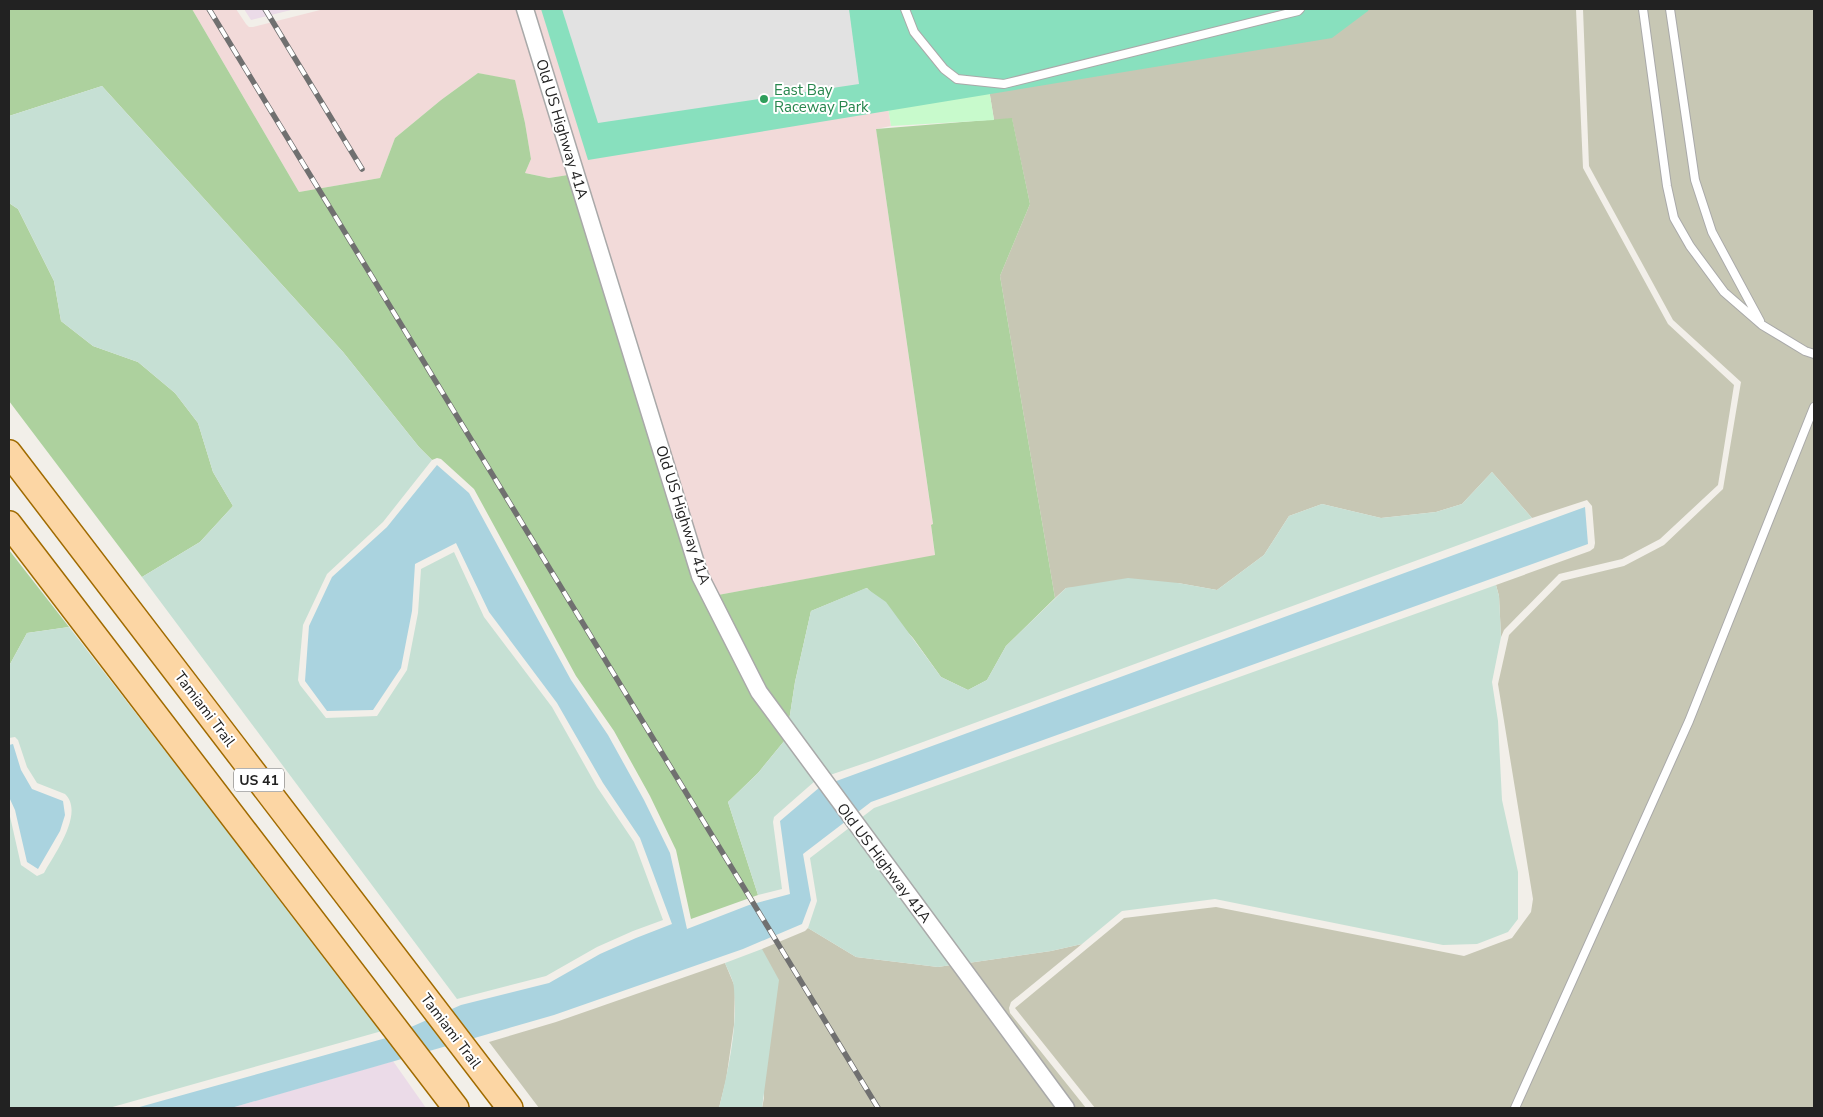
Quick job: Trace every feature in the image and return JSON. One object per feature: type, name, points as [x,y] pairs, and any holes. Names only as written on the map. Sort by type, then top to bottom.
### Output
[{"type":"main road","name":"Tamiami Trail","points":[[9,452],[510,1108]]},
{"type":"main road","name":"US 41","points":[[9,524],[456,1108]]},
{"type":"street","name":"Old US Highway 41A","points":[[525,9],[700,576],[758,692],[1066,1108]]},
{"type":"lane","points":[[905,9],[914,32],[944,69],[957,79],[1004,84],[1239,27],[1300,9]]},
{"type":"lane","points":[[1643,9],[1666,186],[1674,218],[1690,246],[1724,292],[1762,325],[1805,351],[1814,354]]},
{"type":"lane","points":[[1670,9],[1695,180],[1712,232],[1762,325]]},
{"type":"lane","points":[[1515,1108],[1689,721],[1814,407]]},
{"type":"shaded area","points":[[192,9],[236,9],[246,24],[249,27],[253,27],[324,9],[517,9],[568,175],[549,178],[525,173],[531,159],[515,81],[478,73],[441,100],[395,138],[380,178],[299,192]]},
{"type":"shaded area","points":[[244,9],[295,9],[251,20]]},
{"type":"shaded area","points":[[533,9],[872,9],[891,126],[876,129],[933,525],[931,526],[935,556],[718,595],[707,573]]},
{"type":"shaded area","points":[[562,9],[849,9],[859,84],[598,123]]},
{"type":"shaded area","points":[[976,9],[1576,9],[1583,168],[1668,324],[1734,385],[1718,485],[1660,539],[1622,559],[1559,574],[1504,630],[1501,637],[1499,596],[1496,585],[1590,551],[1594,548],[1595,543],[1592,506],[1587,500],[1532,518],[1492,472],[1462,504],[1436,512],[1381,518],[1322,504],[1289,516],[1264,555],[1217,590],[1178,583],[1066,588],[1055,598],[1000,276],[1030,204],[1012,119],[994,120]]},
{"type":"shaded area","points":[[1583,9],[1814,9],[1814,1108],[1095,1108],[1015,1008],[1124,918],[1216,907],[1464,956],[1512,938],[1531,912],[1533,899],[1498,684],[1509,635],[1562,581],[1624,566],[1664,545],[1723,489],[1741,382],[1673,320],[1589,166]]},
{"type":"shaded area","points":[[102,86],[343,352],[419,447],[432,460],[383,522],[327,574],[303,625],[298,680],[300,685],[326,718],[377,716],[407,670],[418,613],[421,569],[454,552],[484,617],[552,707],[597,787],[634,842],[663,920],[597,947],[546,976],[457,999],[142,577],[200,542],[233,506],[213,472],[198,423],[175,393],[138,362],[93,346],[61,321],[54,281],[18,209],[9,203],[9,116]]},
{"type":"shaded area","points":[[1492,472],[1532,518],[874,760],[830,775],[789,721],[795,682],[811,611],[866,588],[886,602],[941,677],[968,690],[987,680],[1006,646],[1066,588],[1128,578],[1178,583],[1217,590],[1264,555],[1289,516],[1322,504],[1381,518],[1436,512],[1462,504]]},
{"type":"shaded area","points":[[1496,585],[1499,596],[1501,637],[1492,682],[1498,721],[1502,800],[1518,872],[1518,919],[1508,932],[1477,944],[1443,945],[1215,899],[1122,911],[1082,944],[1051,951],[968,963],[861,818],[874,808]]},
{"type":"shaded area","points":[[69,627],[382,1031],[109,1108],[9,1108],[9,812],[21,865],[37,876],[44,873],[60,845],[70,823],[72,812],[70,802],[65,794],[37,783],[27,767],[18,740],[15,737],[9,738],[9,666],[27,633]]},
{"type":"shaded area","points":[[785,740],[815,781],[774,817],[773,822],[782,889],[758,895],[728,802],[758,773]]},
{"type":"shaded area","points":[[849,828],[951,965],[938,967],[856,957],[808,928],[817,901],[810,858]]},
{"type":"shaded area","points":[[808,928],[856,957],[938,967],[951,965],[1056,1108],[762,1108],[764,1098],[762,949]]},
{"type":"shaded area","points":[[1082,944],[1011,1002],[1009,1008],[1010,1013],[1086,1108],[1075,1108],[968,963],[1051,951]]},
{"type":"shaded area","points":[[762,949],[779,980],[762,1108],[719,1108],[729,1064],[735,1018],[734,986],[725,963]]},
{"type":"shaded area","points":[[725,963],[735,987],[734,1025],[726,1080],[719,1108],[539,1108],[489,1042],[556,1022]]},
{"type":"shaded area","points":[[393,1061],[426,1108],[231,1108]]},
{"type":"green space","points":[[9,9],[192,9],[299,192],[380,178],[395,138],[441,100],[478,73],[515,80],[531,159],[525,173],[549,178],[568,175],[693,579],[752,696],[785,740],[758,773],[728,802],[758,895],[691,919],[676,850],[650,796],[614,731],[576,676],[474,489],[441,459],[432,460],[419,447],[343,352],[102,86],[9,116]]},
{"type":"green space","name":"East Bay Raceway Park","points":[[541,9],[1369,9],[1332,38],[588,160]]},
{"type":"green space","points":[[872,9],[976,9],[994,120],[891,126]]},
{"type":"green space","points":[[1012,118],[1030,204],[1000,276],[1055,598],[1006,646],[987,680],[968,690],[941,677],[913,638],[867,588],[811,611],[795,682],[789,721],[765,688],[718,595],[935,555],[931,525],[933,524],[876,129]]},
{"type":"green space","points":[[9,203],[18,209],[54,281],[61,321],[93,346],[138,362],[175,393],[198,423],[213,472],[233,506],[200,542],[142,577],[9,401]]},
{"type":"green space","points":[[9,550],[69,627],[27,633],[9,666]]},
{"type":"water","points":[[437,465],[469,493],[571,680],[608,735],[644,800],[670,853],[687,929],[749,905],[790,894],[780,821],[820,787],[1585,507],[1588,544],[871,802],[803,854],[811,900],[802,924],[743,949],[554,1015],[231,1108],[136,1108],[386,1038],[461,1005],[549,983],[600,954],[672,924],[640,838],[603,783],[557,703],[489,612],[456,543],[415,564],[412,611],[401,668],[373,710],[327,711],[305,681],[309,626],[332,577],[387,527]]},
{"type":"water","points":[[13,744],[21,770],[32,789],[63,801],[65,815],[60,831],[38,869],[27,862],[15,810],[9,797],[9,745]]},
{"type":"railway","points":[[209,9],[878,1108]]},
{"type":"railway","points":[[265,9],[362,169]]},
{"type":"place","name":"East Bay Raceway Park","points":[[764,99]]}]
